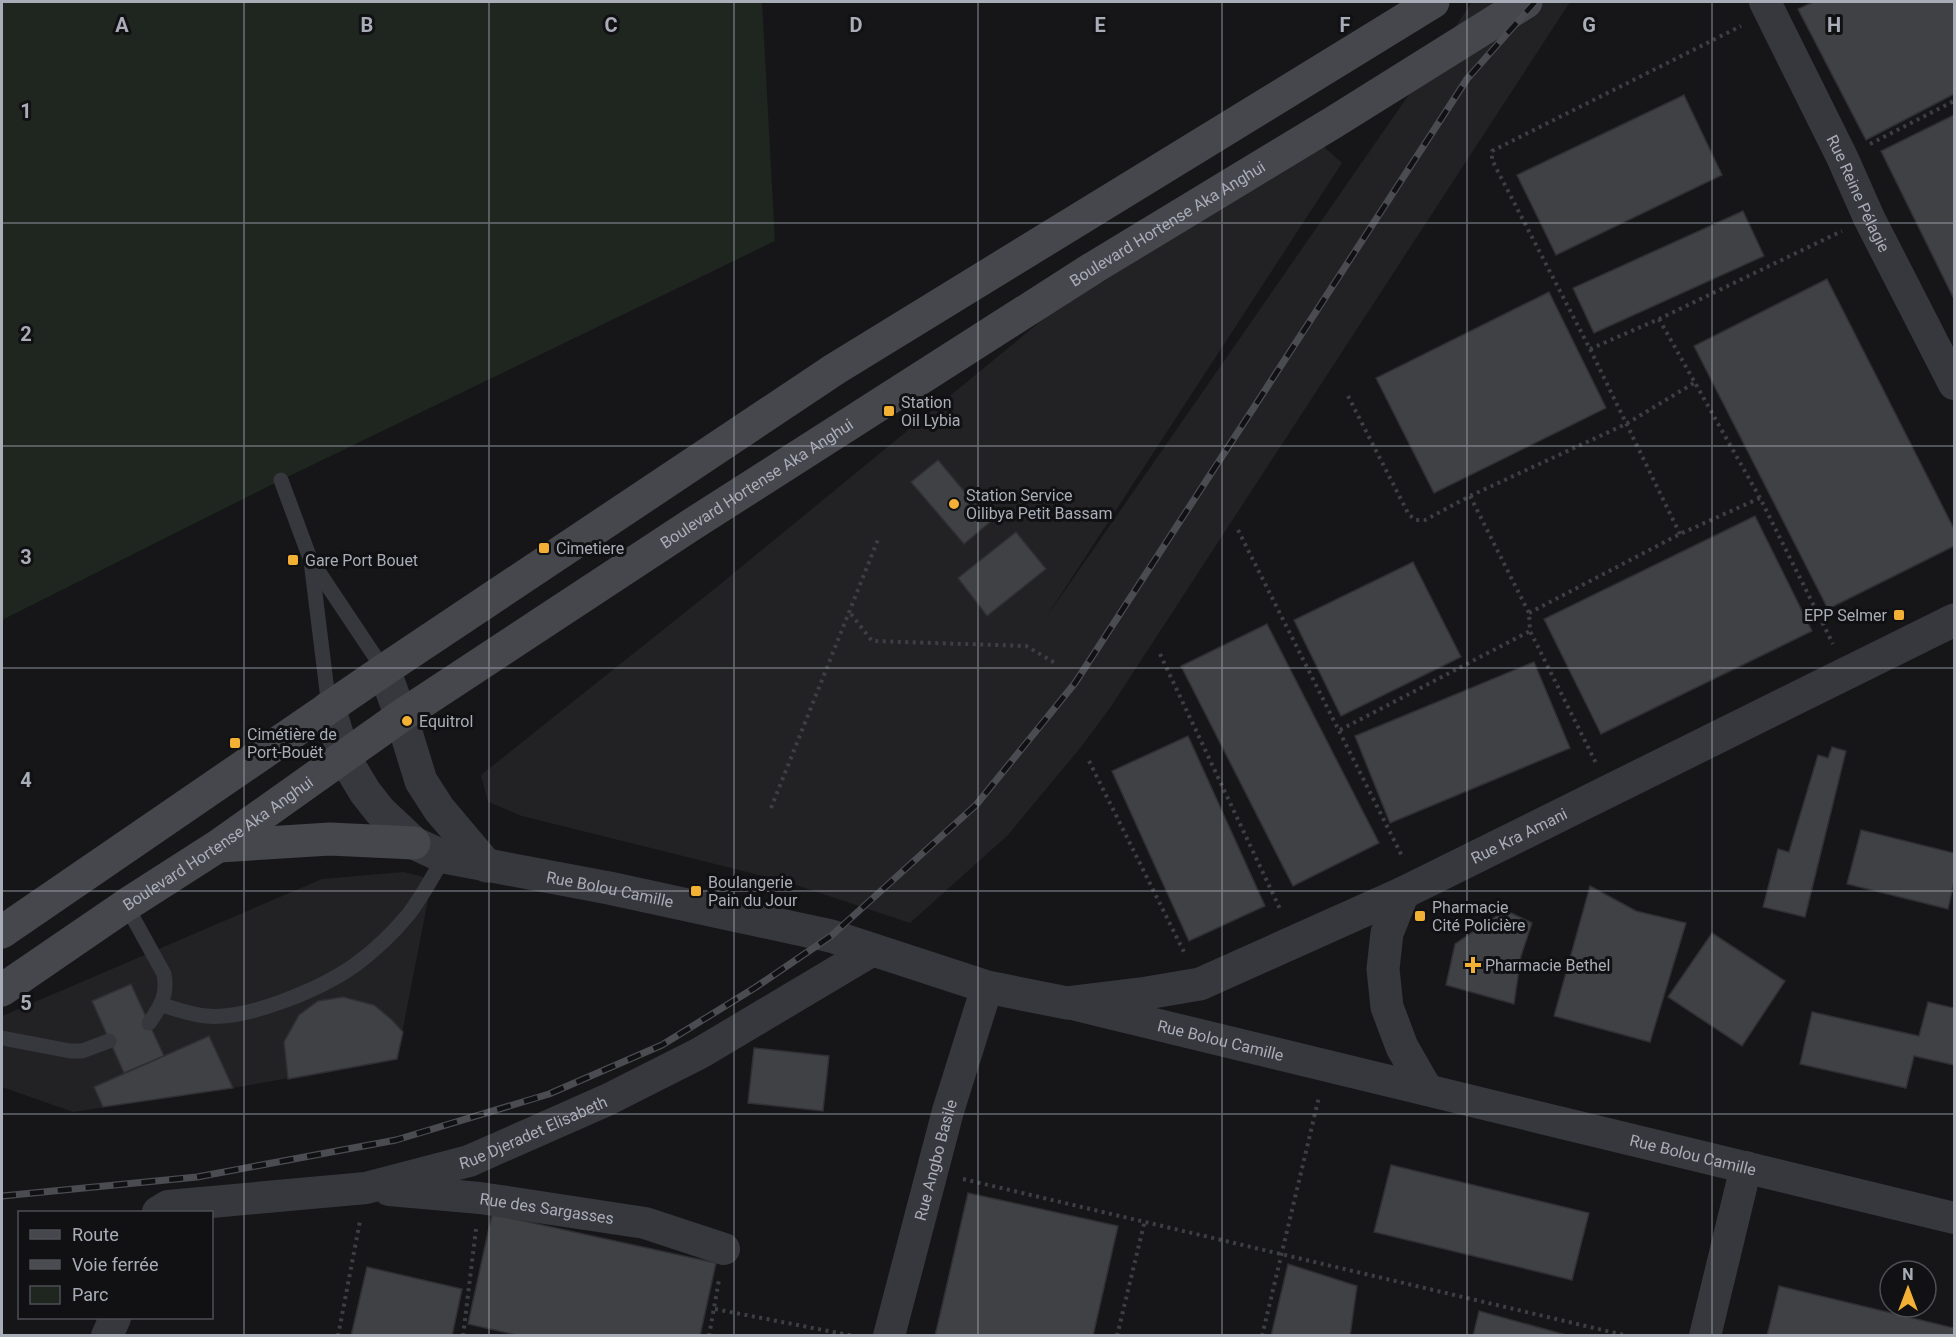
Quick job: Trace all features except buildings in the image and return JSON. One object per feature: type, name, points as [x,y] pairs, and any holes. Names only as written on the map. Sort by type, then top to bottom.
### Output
[{"type":"main road","points":[[2,932],[329,707],[835,369],[1433,2]]},
{"type":"main road","name":"Boulevard Hortense Aka Anghui","points":[[2,990],[126,905],[218,846],[401,716],[691,525],[933,369],[1526,2]]},
{"type":"main road","points":[[218,846],[330,839],[414,843]]},
{"type":"street","name":"Rue Reine Pélagie","points":[[1767,6],[1842,157],[1869,218],[1954,384]]},
{"type":"street","name":"Rue Kra Amani","points":[[1067,1003],[1200,984],[1410,889],[1849,674],[1954,620]]},
{"type":"street","points":[[384,670],[421,781],[439,809],[487,866]]},
{"type":"street","name":"Rue Bolou Camille","points":[[329,707],[344,757],[365,792],[380,811],[414,843],[444,857],[609,888],[831,936],[987,987],[1067,1003],[1954,1218]]},
{"type":"street","points":[[1410,889],[1387,933],[1383,969],[1387,1006],[1402,1047],[1426,1089]]},
{"type":"street","name":"Rue Djeradet Elisabeth","points":[[160,1211],[168,1206],[366,1188],[469,1161],[607,1100],[700,1053],[873,950]]},
{"type":"street","name":"Rue Angbo Basile","points":[[889,1335],[948,1111],[987,987]]},
{"type":"street","points":[[1711,1334],[1746,1167]]},
{"type":"street","name":"Rue des Sargasses","points":[[366,1188],[480,1198],[645,1223],[724,1249]]},
{"type":"street","points":[[107,1335],[114,1319]]},
{"type":"lane","points":[[281,480],[311,561],[329,707]]},
{"type":"lane","points":[[311,561],[384,670]]},
{"type":"lane","points":[[162,1005],[205,1016],[223,1016],[257,1010],[295,997],[354,966],[376,948],[409,914],[444,857]]},
{"type":"lane","points":[[126,905],[164,974],[165,996],[162,1005],[148,1023]]},
{"type":"lane","points":[[2,1038],[70,1052],[82,1052],[109,1041]]},
{"type":"path","points":[[1680,534],[1590,349],[1492,160],[1492,151],[1767,6]]},
{"type":"path","points":[[1842,157],[1954,101]]},
{"type":"path","points":[[1590,349],[1659,319],[1869,218]]},
{"type":"path","points":[[1659,319],[1760,498],[1849,674]]},
{"type":"path","points":[[1348,396],[1409,515],[1416,520],[1425,520],[1470,496],[1626,424],[1694,383]]},
{"type":"path","points":[[1470,496],[1529,613],[1530,631],[1610,791]]},
{"type":"path","points":[[1529,613],[1680,534],[1760,498]]},
{"type":"path","points":[[1238,530],[1340,730],[1410,889]]},
{"type":"path","points":[[771,808],[879,537]]},
{"type":"path","points":[[850,614],[872,641],[1026,646],[1056,664]]},
{"type":"path","points":[[1340,730],[1530,631]]},
{"type":"path","points":[[1160,654],[1296,941]]},
{"type":"path","points":[[1089,761],[1200,984]]},
{"type":"path","points":[[1262,1335],[1327,1066]]},
{"type":"path","points":[[933,1172],[1628,1335]]},
{"type":"path","points":[[338,1335],[366,1188]]},
{"type":"path","points":[[463,1335],[480,1198]]},
{"type":"path","points":[[1117,1335],[1145,1220]]},
{"type":"path","points":[[709,1335],[724,1249]]},
{"type":"path","points":[[715,1309],[855,1335]]},
{"type":"shaded area","points":[[1472,2],[1570,2],[1110,708],[1081,747],[1008,835],[910,923],[787,882],[522,816],[488,802],[481,775],[718,586],[1135,244],[1313,137],[1342,163],[1045,619]]},
{"type":"shaded area","points":[[403,872],[432,879],[397,1059],[233,1088],[73,1112],[2,1087],[2,1016],[322,879]]},
{"type":"green space","points":[[2,2],[762,2],[775,241],[281,480],[2,620]]},
{"type":"railway","points":[[2,1196],[197,1177],[396,1140],[549,1094],[662,1045],[756,987],[831,936],[976,805],[1075,683],[1467,79],[1535,2]]},
{"type":"place","name":"Station Oil Lybia","points":[[889,411]]},
{"type":"place","name":"Station Service Oilibya Petit Bassam","points":[[954,504]]},
{"type":"place","name":"Cimetiere","points":[[544,548]]},
{"type":"place","name":"Gare Port Bouet","points":[[293,560]]},
{"type":"place","name":"EPP Selmer","points":[[1899,615]]},
{"type":"place","name":"Equitrol","points":[[407,721]]},
{"type":"place","name":"Cimétière de Port-Bouët","points":[[235,743]]},
{"type":"place","name":"Boulangerie Pain du Jour","points":[[696,891]]},
{"type":"place","name":"Pharmacie Cité Policière","points":[[1420,916]]},
{"type":"place","name":"Pharmacie Bethel","points":[[1473,965]]}]
